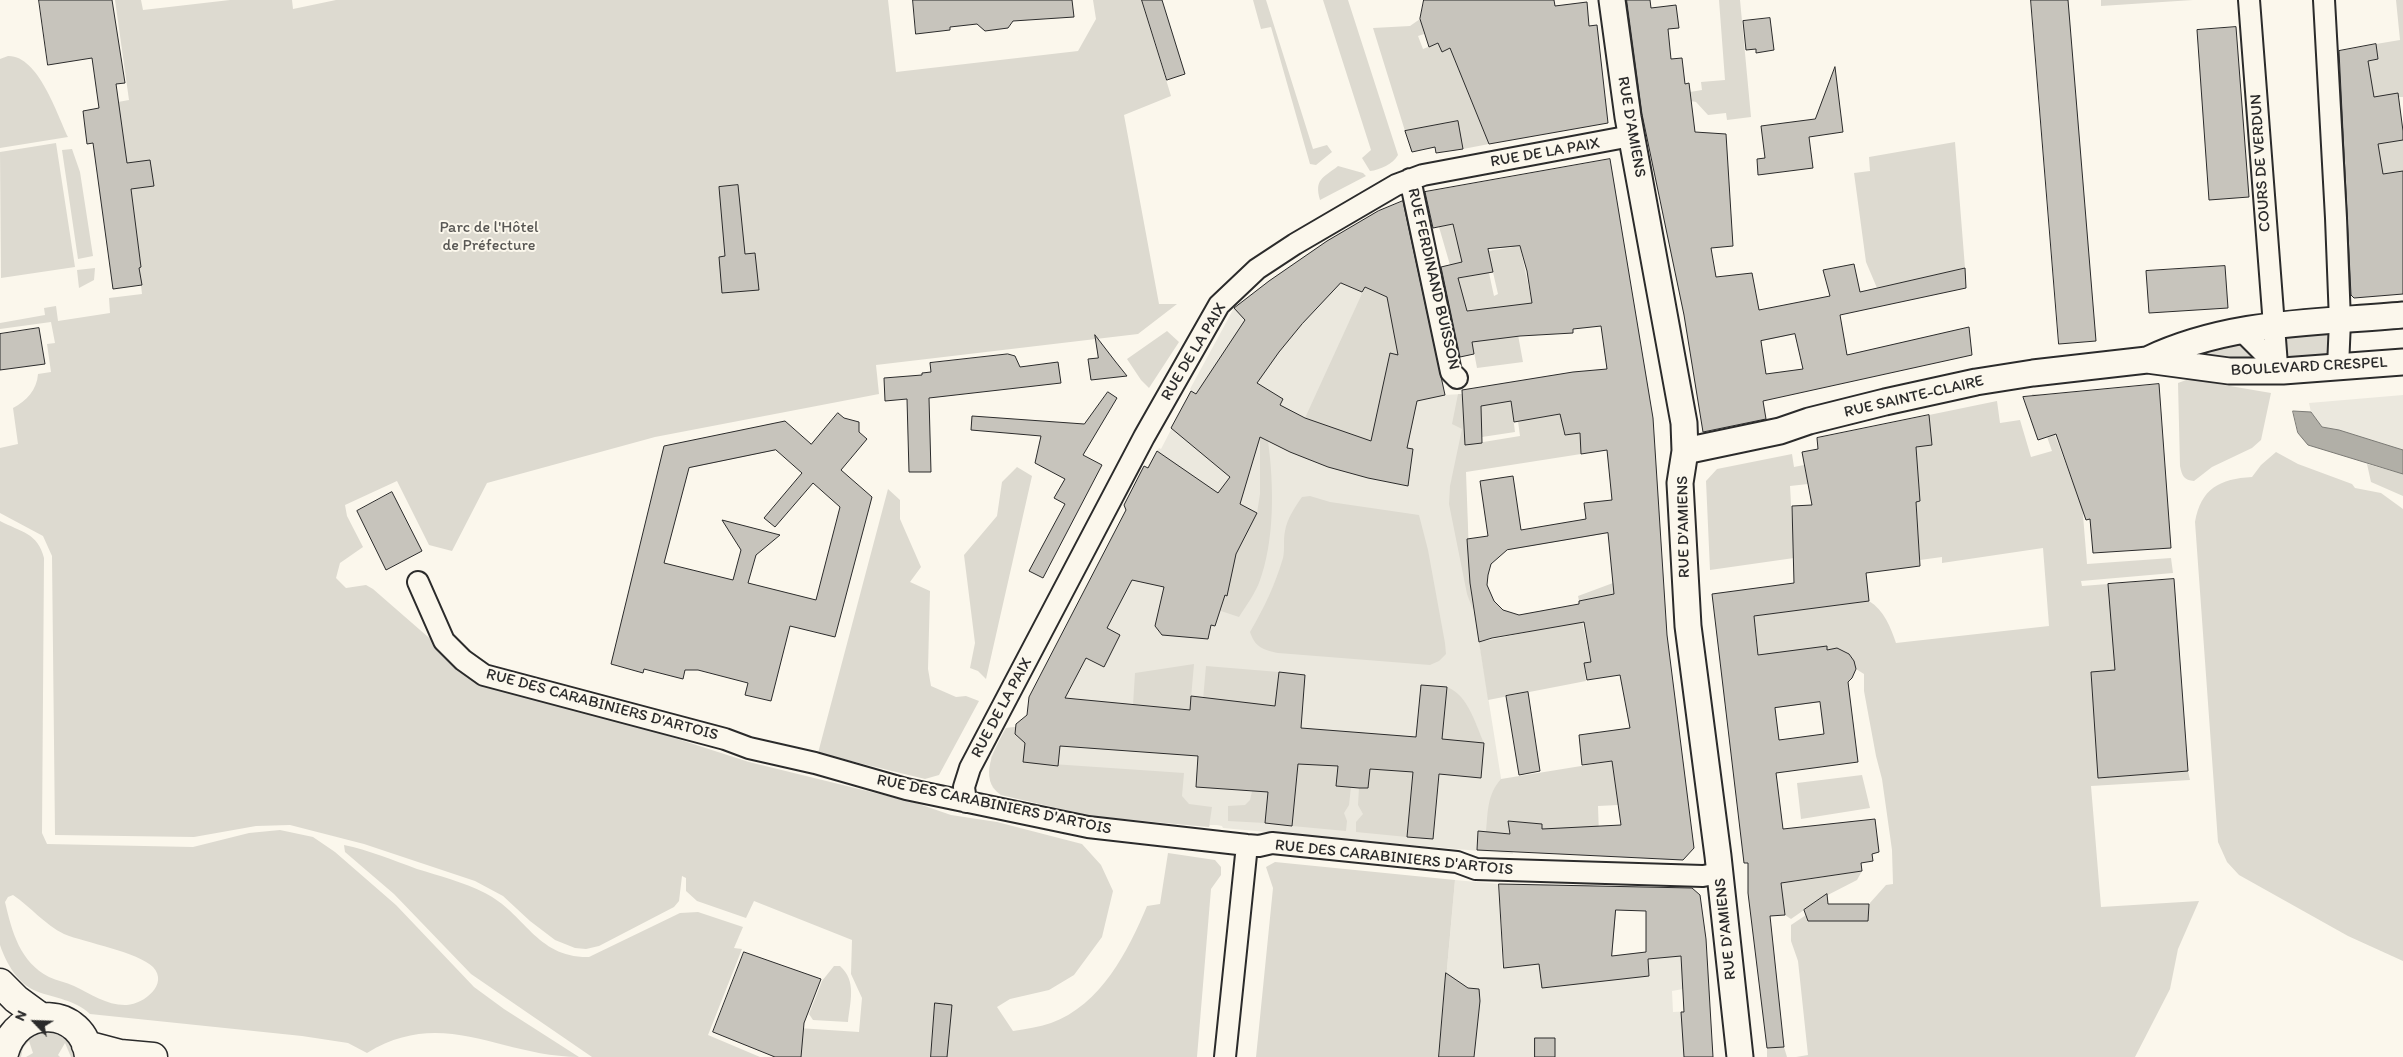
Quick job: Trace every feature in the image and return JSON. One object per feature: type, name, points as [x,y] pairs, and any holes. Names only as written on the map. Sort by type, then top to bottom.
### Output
[{"type":"main road","points":[[0,983],[16,999],[42,1018]]},
{"type":"main road","points":[[3,1048],[20,1025],[42,1018],[54,1018],[70,1024],[82,1037],[87,1051],[153,1057]]},
{"type":"street","name":"RUE D'AMIENS","points":[[1612,0],[1631,136],[1674,358],[1684,423],[1685,451],[1680,483],[1688,626],[1720,873],[1740,1057]]},
{"type":"street","name":"COURS DE VERDUN","points":[[2249,0],[2274,325],[2280,368]]},
{"type":"street","points":[[2324,0],[2335,177],[2340,321],[2338,367]]},
{"type":"street","name":"RUE DE LA PAIX","points":[[966,802],[964,787],[970,768],[1144,437],[1219,305],[1257,269],[1335,219],[1410,179],[1631,136]]},
{"type":"street","name":"RUE FERDINAND BUISSON","points":[[1410,179],[1451,372],[1457,378]]},
{"type":"street","points":[[2147,360],[2174,347],[2240,329],[2403,315]]},
{"type":"street","points":[[2240,329],[2280,368]]},
{"type":"street","name":"RUE SAINTE-CLAIRE","points":[[1685,451],[1780,432],[1810,421],[1976,382],[2033,373],[2147,360]]},
{"type":"street","name":"BOULEVARD CRESPEL","points":[[2147,360],[2230,371],[2338,367],[2403,362]]},
{"type":"street","name":"RUE DES CARABINIERS D'ARTOIS","points":[[418,582],[444,641],[463,660],[484,675],[725,739],[749,748],[966,802],[1088,828],[1247,845],[1272,843],[1458,862],[1476,870],[1703,876],[1720,873]]},
{"type":"street","points":[[1224,1057],[1247,845]]},
{"type":"shaded area","points":[[1405,200],[1445,395],[1462,394],[1470,583],[1513,854],[1223,828],[1217,825],[1210,825],[1209,827],[1092,816],[1001,795],[993,788],[990,781],[991,757],[1006,728],[1015,727],[1020,720],[1027,718],[1058,643],[1126,510],[1124,505],[1159,448],[1161,449],[1191,391],[1190,389],[1234,308],[1327,241],[1374,213],[1376,215]]},
{"type":"shaded area","points":[[2403,395],[2403,450],[2339,430],[2322,427],[2311,412],[2309,403]]},
{"type":"shaded area","points":[[2293,411],[2311,412],[2322,427],[2339,430],[2403,450],[2403,474],[2308,445],[2298,433]]},
{"type":"shaded area","points":[[1455,880],[1499,884],[1502,968],[1706,945],[1683,989],[1672,991],[1673,1012],[1710,1010],[1713,1057],[1439,1057]]},
{"type":"green space","name":"Parc de l'Hôtel de Préfecture","points":[[115,0],[141,0],[143,10],[230,0],[292,0],[293,9],[336,0],[888,0],[896,72],[1078,51],[1096,19],[1093,0],[1142,0],[1171,96],[1124,115],[1159,304],[1177,304],[1138,334],[876,365],[879,394],[655,437],[487,483],[452,551],[429,545],[397,481],[345,505],[347,516],[363,547],[340,563],[336,578],[346,588],[366,585],[373,589],[435,643],[600,714],[749,762],[916,803],[951,815],[997,822],[1082,844],[1101,865],[1113,891],[1102,937],[1074,975],[1049,990],[1010,999],[997,1007],[1013,1031],[1051,1023],[1069,1015],[1098,990],[1111,975],[1131,941],[1147,906],[1160,904],[1168,853],[1215,860],[1221,867],[1221,875],[1211,889],[1197,1057],[772,1057],[773,1047],[783,1027],[859,1032],[862,998],[851,974],[852,940],[754,901],[746,918],[697,901],[686,891],[686,878],[682,876],[679,901],[674,907],[599,946],[586,949],[575,948],[555,940],[530,921],[503,896],[475,881],[364,844],[290,825],[256,826],[194,837],[55,835],[52,556],[43,536],[0,513],[0,448],[18,444],[13,408],[22,402],[33,390],[38,374],[51,372],[47,344],[55,343],[51,322],[0,329],[0,323],[45,315],[44,308],[56,306],[58,321],[110,313],[109,298],[142,294],[139,268],[141,267],[131,189],[153,186],[150,160],[127,163],[118,102],[129,100]]},
{"type":"green space","points":[[1253,0],[1266,0],[1313,149],[1327,145],[1332,152],[1316,165],[1310,164],[1271,27],[1261,29]]},
{"type":"green space","points":[[1323,0],[1348,0],[1398,155],[1390,164],[1378,169],[1370,171],[1362,158],[1371,150]]},
{"type":"green space","points":[[1719,0],[1740,0],[1751,117],[1727,120],[1726,113],[1708,115],[1696,102],[1691,101],[1690,92],[1702,90],[1701,82],[1725,80]]},
{"type":"green space","points":[[2101,0],[2193,0],[2101,6]]},
{"type":"green space","points":[[2396,0],[2403,0],[2403,97],[2374,97],[2368,61],[2378,59],[2376,44],[2400,40]]},
{"type":"green space","points":[[1420,19],[1424,34],[1418,36],[1423,49],[1438,43],[1442,52],[1450,48],[1489,144],[1463,149],[1405,131],[1373,28],[1410,26]]},
{"type":"green space","points":[[8,56],[19,58],[37,75],[52,101],[68,137],[0,148],[0,59]]},
{"type":"green space","points":[[2403,140],[2403,171],[2383,174],[2378,144]]},
{"type":"green space","points":[[1955,142],[1965,268],[1877,288],[1866,262],[1854,173],[1870,171],[1869,157]]},
{"type":"green space","points":[[56,143],[75,267],[1,278],[0,152]]},
{"type":"green space","points":[[72,149],[80,172],[93,256],[78,259],[62,150]]},
{"type":"green space","points":[[1338,166],[1363,173],[1366,176],[1320,200],[1318,193],[1319,183],[1324,176]]},
{"type":"green space","points":[[1453,224],[1457,241],[1489,273],[1494,296],[1498,294],[1488,251],[1520,246],[1532,303],[1509,306],[1513,324],[1516,324],[1523,362],[1477,368],[1472,342],[1500,338],[1479,322],[1477,309],[1467,310],[1464,301],[1448,303],[1443,281],[1476,275],[1450,265],[1439,227]]},
{"type":"green space","points":[[95,268],[94,280],[79,288],[77,270]]},
{"type":"green space","points":[[1365,287],[1387,297],[1399,355],[1390,353],[1371,441],[1305,418]]},
{"type":"green space","points":[[1167,331],[1179,342],[1149,388],[1141,380],[1127,359]]},
{"type":"green space","points":[[2328,333],[2333,348],[2327,356],[2295,358],[2286,355],[2285,337]]},
{"type":"green space","points":[[2235,337],[2253,360],[2203,359],[2192,352]]},
{"type":"green space","points":[[2189,379],[2271,393],[2261,440],[2252,448],[2212,467],[2194,481],[2184,477],[2180,466],[2178,383]]},
{"type":"green space","points":[[1458,394],[1462,394],[1465,445],[1520,436],[1518,421],[1574,412],[1567,429],[1563,429],[1565,435],[1585,433],[1586,441],[1580,442],[1581,454],[1466,472],[1470,583],[1473,610],[1467,594],[1449,504],[1450,486],[1462,429],[1452,424]]},
{"type":"green space","points":[[2032,394],[2045,395],[2047,414],[2082,503],[2087,564],[2171,558],[2173,573],[2081,581],[2082,586],[2108,584],[2114,652],[2180,665],[2091,672],[2099,778],[2188,771],[2190,780],[2091,786],[2101,907],[2199,901],[2178,949],[2170,989],[2135,1057],[1796,1057],[1808,1055],[1798,961],[1791,941],[1791,925],[1806,915],[1808,921],[1868,921],[1869,904],[1886,885],[1893,884],[1892,850],[1882,779],[1864,691],[1864,674],[1856,669],[1852,659],[1846,653],[1832,649],[1827,650],[1827,646],[1759,658],[1754,616],[1869,601],[1883,614],[1896,643],[2049,626],[2043,548],[1942,563],[1942,557],[1920,560],[1916,502],[1920,501],[1916,447],[1932,445],[1929,415],[1997,401],[2000,423],[2020,420],[2031,457],[2052,451]]},
{"type":"green space","points":[[1511,401],[1515,432],[1482,437],[1481,406]]},
{"type":"green space","points":[[1260,437],[1268,441],[1270,458],[1272,513],[1268,549],[1259,583],[1239,617],[1221,611],[1237,549],[1257,513],[1260,494]]},
{"type":"green space","points":[[2276,452],[2298,464],[2352,484],[2355,488],[2381,493],[2403,509],[2403,961],[2348,936],[2239,875],[2227,862],[2218,842],[2195,522],[2198,510],[2207,493],[2221,483],[2252,477],[2261,465]]},
{"type":"green space","points":[[1792,454],[1794,467],[1804,465],[1808,484],[1790,486],[1794,558],[1710,570],[1706,481],[1717,469]]},
{"type":"green space","points":[[2367,464],[2403,474],[2403,496],[2371,482]]},
{"type":"green space","points":[[1017,467],[1032,476],[986,679],[978,671],[970,668],[975,643],[964,555],[997,516],[1002,482]]},
{"type":"green space","points":[[888,489],[900,500],[900,519],[921,567],[910,582],[930,591],[928,669],[931,686],[956,697],[966,696],[979,701],[939,775],[925,779],[818,753]]},
{"type":"green space","points":[[1310,496],[1330,502],[1419,515],[1428,550],[1445,643],[1446,654],[1439,661],[1430,665],[1278,653],[1264,649],[1254,641],[1250,632],[1269,596],[1280,568],[1284,555],[1284,534],[1288,522],[1302,497]]},
{"type":"green space","points":[[0,521],[33,538],[38,543],[44,558],[42,833],[47,844],[193,847],[249,833],[280,830],[313,837],[335,852],[396,905],[474,987],[504,1009],[579,1057],[550,1055],[472,1037],[447,1034],[422,1034],[395,1040],[367,1053],[348,1043],[302,1036],[90,1014],[78,1005],[30,988],[18,978],[9,966],[0,945]],"holes":[[[13,895],[51,926],[64,934],[124,952],[146,962],[157,973],[158,980],[156,986],[147,997],[140,1001],[134,1004],[120,1005],[106,1002],[39,971],[24,955],[14,935],[5,902],[8,897]]]},
{"type":"green space","points":[[1613,583],[1614,594],[1579,601],[1578,596]]},
{"type":"green space","points":[[1582,621],[1591,662],[1584,664],[1586,681],[1488,700],[1479,642]]},
{"type":"green space","points":[[1194,664],[1190,710],[1133,705],[1135,673]]},
{"type":"green space","points":[[1206,666],[1279,672],[1274,718],[1202,711]]},
{"type":"green space","points":[[1447,687],[1466,703],[1484,743],[1442,739]]},
{"type":"green space","points":[[1015,727],[1017,737],[1025,742],[1023,762],[1184,773],[1182,796],[1189,804],[1212,807],[1209,827],[1092,816],[1001,795],[994,788],[990,780],[990,763],[1006,728]]},
{"type":"green space","points":[[1612,761],[1618,805],[1598,806],[1599,835],[1541,836],[1542,824],[1508,821],[1510,834],[1486,832],[1491,797],[1501,779]]},
{"type":"green space","points":[[1298,764],[1338,766],[1336,785],[1351,787],[1349,805],[1344,813],[1347,821],[1346,831],[1292,826]]},
{"type":"green space","points":[[1257,769],[1270,769],[1265,823],[1228,821],[1228,806],[1245,805],[1250,800]]},
{"type":"green space","points":[[1370,769],[1413,772],[1407,837],[1356,832],[1356,822],[1363,814],[1358,805],[1359,788],[1368,788]]},
{"type":"green space","points":[[1862,775],[1870,808],[1801,819],[1797,783]]},
{"type":"green space","points":[[344,845],[371,852],[451,879],[485,893],[511,912],[543,942],[556,950],[571,955],[589,957],[680,913],[698,912],[743,927],[734,948],[742,949],[708,1035],[760,1057],[592,1057],[471,974],[394,894],[345,852]]},
{"type":"green space","points":[[1275,862],[1455,880],[1439,1057],[1256,1057],[1273,888],[1266,867]]},
{"type":"green space","points":[[1779,867],[1792,882],[1862,871],[1857,880],[1820,899],[1791,919],[1785,915]]},
{"type":"green space","points":[[834,966],[840,966],[849,978],[851,985],[848,1022],[813,1020],[809,1014],[822,981]]},
{"type":"green space","points":[[46,1032],[56,1034],[65,1039],[71,1047],[74,1057],[71,1057],[65,1043],[58,1055],[60,1057],[26,1057],[33,1053],[29,1041],[23,1048],[21,1057],[18,1057],[24,1043],[31,1036]]},
{"type":"green space","points":[[1784,1047],[1787,1057],[1767,1057],[1767,1048]]},
{"type":"building","points":[[39,0],[112,0],[125,83],[116,84],[127,163],[150,160],[154,186],[131,189],[142,285],[113,289],[93,143],[87,144],[83,111],[99,108],[92,58],[48,65]]},
{"type":"building","points":[[913,0],[1072,0],[1074,17],[1013,21],[1008,28],[985,31],[977,24],[950,27],[950,30],[916,34]]},
{"type":"building","points":[[1142,0],[1162,0],[1185,74],[1167,80]]},
{"type":"building","points":[[1424,0],[1554,0],[1555,6],[1587,2],[1589,26],[1597,25],[1608,123],[1489,144],[1450,48],[1442,52],[1438,43],[1429,47],[1420,19]]},
{"type":"building","points":[[1627,0],[1650,0],[1651,8],[1676,5],[1679,28],[1668,29],[1671,59],[1682,58],[1685,84],[1689,83],[1695,132],[1726,134],[1733,246],[1711,248],[1716,277],[1752,273],[1759,310],[1830,296],[1823,270],[1854,264],[1860,292],[1965,268],[1966,288],[1840,315],[1847,355],[1969,327],[1972,355],[1763,401],[1766,419],[1703,432],[1684,315],[1642,114]],"holes":[[[1795,334],[1803,369],[1766,374],[1761,341]]]},
{"type":"building","points":[[2031,0],[2068,0],[2096,341],[2059,344]]},
{"type":"building","points":[[1770,18],[1774,50],[1756,53],[1756,49],[1746,50],[1743,21]]},
{"type":"building","points":[[2236,27],[2249,197],[2209,200],[2197,30]]},
{"type":"building","points":[[2376,44],[2378,59],[2368,61],[2374,97],[2398,93],[2403,131],[2403,140],[2378,144],[2383,174],[2403,171],[2403,294],[2354,298],[2351,295],[2339,51]]},
{"type":"building","points":[[1835,67],[1843,132],[1809,137],[1813,168],[1758,175],[1757,159],[1765,158],[1761,126],[1815,119]]},
{"type":"building","points":[[1458,121],[1463,149],[1436,153],[1435,147],[1412,152],[1405,131]]},
{"type":"building","points":[[1610,159],[1653,418],[1667,635],[1694,848],[1683,860],[1477,850],[1478,831],[1510,834],[1508,821],[1542,824],[1542,829],[1621,825],[1612,761],[1582,765],[1579,735],[1630,728],[1620,675],[1587,680],[1584,663],[1591,662],[1584,622],[1479,642],[1470,583],[1467,539],[1488,536],[1480,481],[1513,476],[1521,530],[1586,519],[1584,503],[1612,500],[1607,450],[1581,454],[1580,433],[1565,435],[1560,414],[1514,422],[1511,401],[1481,406],[1482,443],[1465,445],[1462,390],[1573,372],[1607,369],[1601,326],[1573,329],[1573,333],[1520,336],[1472,342],[1474,354],[1460,357],[1441,267],[1462,262],[1453,224],[1433,228],[1425,192]],"holes":[[[1520,246],[1527,271],[1532,303],[1467,311],[1458,278],[1493,272],[1488,249]],[[1608,533],[1614,594],[1579,601],[1579,604],[1519,615],[1503,610],[1494,601],[1487,585],[1488,575],[1491,564],[1507,550]]]},
{"type":"building","points":[[738,185],[745,254],[755,253],[759,290],[722,293],[719,257],[725,256],[719,187]]},
{"type":"building","points":[[1403,201],[1445,395],[1417,401],[1407,448],[1413,449],[1408,486],[1328,467],[1290,452],[1260,437],[1240,504],[1257,513],[1236,554],[1227,596],[1225,595],[1215,626],[1211,625],[1208,639],[1162,635],[1155,626],[1164,587],[1132,580],[1107,628],[1120,635],[1104,667],[1086,658],[1065,698],[1190,710],[1191,696],[1275,706],[1279,672],[1305,675],[1301,728],[1416,737],[1421,685],[1447,687],[1442,739],[1484,743],[1481,778],[1439,774],[1433,839],[1407,837],[1413,772],[1370,769],[1368,788],[1359,788],[1336,786],[1338,766],[1298,764],[1292,826],[1265,823],[1268,792],[1196,787],[1198,756],[1060,746],[1058,766],[1023,762],[1025,743],[1015,734],[1016,724],[1027,715],[1029,697],[1126,510],[1124,505],[1144,466],[1148,468],[1157,451],[1218,493],[1230,477],[1171,428],[1191,391],[1196,394],[1245,320],[1234,308],[1327,241],[1378,211]],"holes":[[[1341,283],[1362,292],[1365,287],[1387,297],[1398,355],[1390,353],[1371,441],[1305,418],[1280,405],[1283,399],[1257,383],[1302,324]]]},
{"type":"building","points":[[2225,266],[2228,308],[2149,313],[2146,271]]},
{"type":"building","points":[[39,328],[45,364],[0,370],[0,334]]},
{"type":"building","points":[[1095,335],[1127,376],[1091,380],[1088,359],[1098,358]]},
{"type":"building","points":[[1008,354],[1015,356],[1020,367],[1058,362],[1061,383],[929,398],[931,472],[909,472],[907,399],[885,401],[884,378],[922,375],[922,373],[931,372],[930,363]]},
{"type":"building","points":[[2159,384],[2171,548],[2093,553],[2090,519],[2086,520],[2056,434],[2038,440],[2023,397]]},
{"type":"building","points":[[1108,392],[1117,398],[1083,455],[1102,465],[1043,578],[1029,571],[1065,504],[1054,498],[1065,479],[1035,463],[1041,436],[971,430],[972,416],[1084,424]]},
{"type":"building","points":[[838,413],[844,418],[859,422],[859,432],[867,439],[841,470],[872,497],[835,637],[790,626],[771,701],[745,695],[748,683],[698,670],[685,670],[683,679],[644,669],[643,673],[611,664],[664,446],[785,421],[811,444]],"holes":[[[776,450],[802,473],[764,518],[775,527],[813,483],[840,507],[816,600],[748,583],[756,555],[780,535],[722,520],[741,550],[733,580],[664,563],[689,468]]]},
{"type":"building","points":[[1929,415],[1932,445],[1916,447],[1920,501],[1916,502],[1920,566],[1866,573],[1869,601],[1754,616],[1758,655],[1827,646],[1827,650],[1837,648],[1849,654],[1854,661],[1856,669],[1848,682],[1858,762],[1776,773],[1783,829],[1875,819],[1879,852],[1872,854],[1873,861],[1861,863],[1862,871],[1781,883],[1785,915],[1770,916],[1784,1047],[1767,1048],[1748,893],[1748,863],[1744,863],[1712,594],[1794,583],[1792,506],[1812,505],[1802,452],[1818,449],[1817,438]],"holes":[[[1820,702],[1824,734],[1779,740],[1775,708]]]},
{"type":"building","points":[[392,492],[422,551],[386,570],[357,511]]},
{"type":"building","points":[[2174,579],[2188,771],[2098,778],[2091,672],[2115,670],[2108,584]]},
{"type":"building","points":[[1528,692],[1540,771],[1519,775],[1506,696]]},
{"type":"building","points":[[1499,884],[1692,888],[1700,895],[1706,939],[1713,1057],[1684,1057],[1681,1012],[1684,1012],[1681,956],[1648,959],[1649,976],[1542,988],[1539,964],[1504,968]],"holes":[[[1616,910],[1646,911],[1646,952],[1612,956]]]},
{"type":"building","points":[[1827,894],[1828,904],[1869,904],[1868,921],[1808,921],[1804,910]]},
{"type":"building","points":[[744,952],[821,979],[804,1023],[801,1057],[775,1057],[713,1032]]},
{"type":"building","points":[[1446,973],[1468,988],[1479,989],[1480,1001],[1474,1057],[1439,1057]]},
{"type":"building","points":[[935,1003],[952,1005],[947,1057],[931,1057]]},
{"type":"building","points":[[1535,1038],[1555,1038],[1555,1057],[1535,1057]]}]
